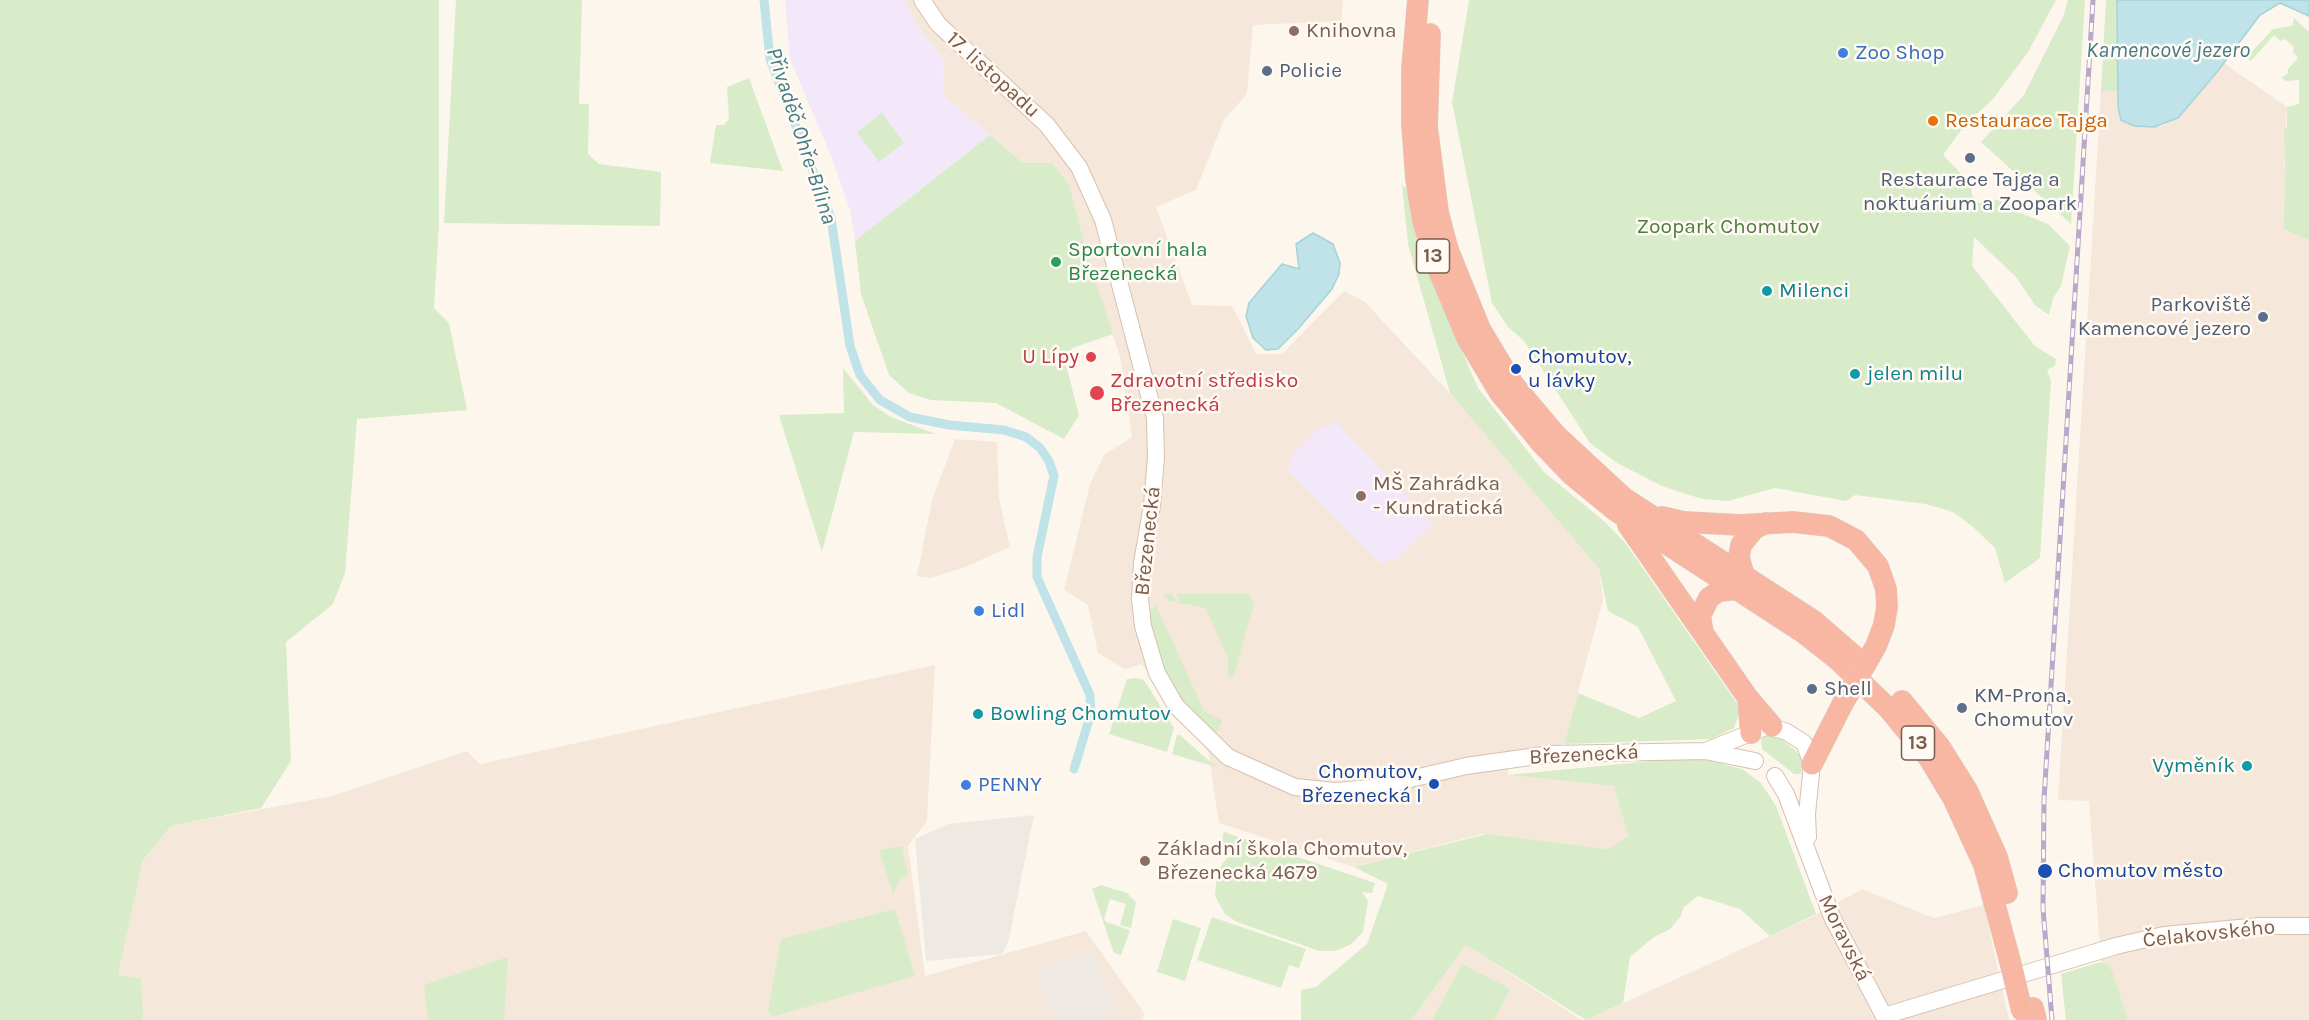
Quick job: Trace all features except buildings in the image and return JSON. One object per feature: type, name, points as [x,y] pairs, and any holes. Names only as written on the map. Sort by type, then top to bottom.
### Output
[{"type":"highway","name":"13","points":[[1418,0],[1412,69],[1412,124],[1420,200],[1436,264],[1467,338],[1500,393],[1542,444],[1572,475],[1616,511],[1741,582]]},
{"type":"highway","name":"13","points":[[1432,0],[1427,127],[1432,174],[1448,250],[1480,329],[1513,384],[1556,435],[1624,498],[1741,582],[1837,659],[1889,709],[1929,758],[1953,798],[1984,865],[2028,1015]]},
{"type":"highway","points":[[1616,511],[1644,546],[1748,698],[1772,726]]},
{"type":"highway","points":[[1647,513],[1684,522],[1741,525],[1793,522],[1829,526],[1856,540],[1878,566],[1887,607],[1884,626],[1876,646],[1830,726],[1811,771]]},
{"type":"highway","points":[[1703,633],[1700,622],[1705,603],[1719,591],[1741,582],[1739,558],[1742,545],[1754,529],[1766,524]]},
{"type":"highway","points":[[1748,698],[1750,733]]},
{"type":"highway","points":[[1804,743],[1818,739],[1830,726]]},
{"type":"street","name":"17. listopadu","points":[[922,0],[938,24],[1031,108],[1066,149]]},
{"type":"street","name":"Březenecká","points":[[1066,149],[1079,167],[1103,220],[1155,418],[1156,457],[1152,505],[1142,563],[1140,599],[1143,626],[1157,673],[1176,706],[1198,729],[1228,757],[1274,779],[1295,787],[1335,791],[1372,788],[1466,766],[1551,754],[1705,751]]},
{"type":"street","points":[[1705,751],[1760,727],[1772,726],[1804,743],[1811,771],[1806,813],[1809,853]]},
{"type":"street","points":[[1750,733],[1748,744],[1755,760],[1775,776],[1794,786],[1802,785],[1811,771]]},
{"type":"street","points":[[1705,751],[1755,760]]},
{"type":"street","points":[[1775,776],[1786,794],[1809,853]]},
{"type":"street","name":"Moravská","points":[[1809,853],[1832,917],[1885,1018]]},
{"type":"street","name":"Čelakovského","points":[[1885,1018],[2014,967],[2164,935],[2260,926],[2309,926]]},
{"type":"shaded area","points":[[785,0],[904,0],[921,31],[944,60],[943,95],[990,135],[855,241],[850,210],[833,161],[790,59]]},
{"type":"shaded area","points":[[904,0],[1343,0],[1341,21],[1253,25],[1247,94],[1224,120],[1196,190],[1156,207],[1192,305],[1232,306],[1256,354],[1282,354],[1344,291],[1365,302],[1458,402],[1599,569],[1603,600],[1564,744],[1507,754],[1508,775],[1614,786],[1628,836],[1609,849],[1482,834],[1354,867],[1219,823],[1208,751],[1164,701],[1142,664],[1125,669],[1098,653],[1088,605],[1064,590],[1090,484],[1104,455],[1132,437],[1120,357],[1090,264],[1069,184],[1052,163],[1023,163],[943,95],[944,60],[921,31]]},
{"type":"shaded area","points":[[2224,63],[2287,107],[2284,168],[2287,169],[2285,171],[2309,240],[2309,1020],[2128,1020],[2109,965],[2101,962],[2089,801],[2058,800],[2101,92],[2117,91],[2118,107],[2154,127],[2163,126],[2178,118]]},
{"type":"shaded area","name":"MŠ Zahrádka - Kundratická","points":[[1335,421],[1433,524],[1393,562],[1389,558],[1382,565],[1287,469],[1293,462],[1289,458],[1323,424],[1327,428]]},
{"type":"shaded area","points":[[955,439],[997,442],[999,498],[1010,547],[965,567],[931,578],[917,576],[932,500]]},
{"type":"shaded area","points":[[935,665],[927,821],[908,846],[925,976],[1086,931],[1144,1013],[1143,1020],[142,1020],[118,975],[143,860],[171,826],[332,796],[467,751],[480,764]]},
{"type":"shaded area","points":[[1034,815],[1008,943],[1002,954],[926,961],[915,839],[948,824]]},
{"type":"shaded area","points":[[1862,889],[1934,918],[1984,905],[2009,1020],[1586,1020],[1808,919]]},
{"type":"shaded area","points":[[1466,945],[1582,1020],[1411,1020]]},
{"type":"shaded area","points":[[1094,951],[1119,1020],[1055,1020],[1037,971]]},
{"type":"green space","points":[[0,0],[439,0],[439,224],[434,308],[449,323],[467,410],[357,419],[345,573],[333,604],[286,642],[291,761],[261,808],[171,826],[143,860],[118,975],[141,979],[143,1020],[0,1020]]},
{"type":"green space","points":[[456,0],[582,0],[579,104],[589,104],[588,154],[599,164],[661,172],[660,226],[444,223]]},
{"type":"green space","name":"Zoopark Chomutov","points":[[1469,0],[2056,0],[2028,52],[1993,99],[1965,125],[1943,155],[1971,184],[1972,195],[1979,203],[2002,199],[2015,211],[2048,224],[2070,246],[2061,286],[2053,298],[2049,315],[2035,305],[2016,277],[1974,237],[1972,266],[2035,346],[2056,359],[2055,366],[2047,370],[2051,381],[2040,558],[2005,583],[1995,548],[1953,512],[1926,504],[1855,495],[1846,501],[1775,488],[1728,501],[1702,499],[1662,486],[1617,463],[1590,443],[1524,341],[1508,327],[1492,303],[1452,102]]},
{"type":"green space","points":[[2068,0],[2085,0],[2071,224],[1981,142],[2024,95],[2063,17]]},
{"type":"green space","points":[[2106,0],[2117,0],[2117,91],[2101,92]]},
{"type":"green space","points":[[2294,18],[2309,32],[2309,240],[2284,229],[2285,171],[2287,170],[2285,169],[2284,129],[2287,128],[2287,107],[2299,104],[2299,80],[2287,81],[2281,78],[2288,73],[2288,69],[2298,58],[2293,52],[2294,47],[2285,39],[2280,41],[2274,35],[2251,61],[2246,58],[2273,29],[2292,26]]},
{"type":"green space","points":[[749,78],[783,171],[710,163],[716,125],[724,125],[729,119],[727,87]]},
{"type":"green space","points":[[882,113],[904,143],[879,162],[857,132]]},
{"type":"green space","points":[[990,135],[1023,163],[1052,163],[1069,184],[1090,264],[1113,334],[1072,348],[1065,361],[1079,415],[1064,439],[996,403],[931,400],[909,393],[889,375],[861,294],[855,241]]},
{"type":"green space","points":[[1402,185],[1407,189],[1449,321],[1478,388],[1544,472],[1605,522],[1626,544],[1741,709],[1734,728],[1711,739],[1564,744],[1578,693],[1639,718],[1676,701],[1638,627],[1608,611],[1599,569],[1450,393],[1408,244]]},
{"type":"green space","points":[[843,368],[873,405],[891,417],[936,434],[854,432],[822,552],[779,415],[844,413]]},
{"type":"green space","points":[[1163,594],[1171,594],[1177,602],[1180,599],[1176,594],[1249,594],[1254,604],[1233,678],[1228,675],[1228,660],[1206,608],[1169,601]]},
{"type":"green space","points":[[1156,605],[1204,711],[1222,720],[1218,731],[1213,733],[1200,722],[1176,693],[1164,672],[1148,619],[1149,612]]},
{"type":"green space","points":[[1127,679],[1144,680],[1174,728],[1167,752],[1109,734]]},
{"type":"green space","points":[[1768,734],[1780,738],[1795,750],[1804,762],[1801,774],[1794,774],[1762,749],[1761,739]]},
{"type":"green space","points":[[1177,735],[1180,735],[1216,767],[1172,754]]},
{"type":"green space","points":[[1694,757],[1742,769],[1761,783],[1776,806],[1816,914],[1770,936],[1740,909],[1698,896],[1684,907],[1680,917],[1670,929],[1654,937],[1630,957],[1623,1003],[1586,1020],[1466,945],[1411,1020],[1301,1020],[1301,990],[1316,987],[1367,944],[1388,884],[1354,867],[1487,834],[1609,849],[1628,836],[1614,786],[1508,775]]},
{"type":"green space","points":[[1224,832],[1375,883],[1372,893],[1362,892],[1368,901],[1363,932],[1350,945],[1335,951],[1319,951],[1237,922],[1225,914],[1215,896],[1217,872],[1226,859],[1241,850],[1221,843]]},
{"type":"green space","points":[[902,846],[908,875],[901,878],[893,893],[879,850]]},
{"type":"green space","points":[[1101,885],[1127,893],[1136,902],[1131,928],[1120,925],[1126,904],[1110,899],[1104,919],[1106,922],[1130,930],[1121,955],[1114,953],[1092,889]]},
{"type":"green space","points":[[895,909],[915,976],[771,1017],[768,1010],[781,939]]},
{"type":"green space","points":[[1212,917],[1306,949],[1299,968],[1289,965],[1281,988],[1197,960]]},
{"type":"green space","points":[[1173,919],[1201,928],[1185,981],[1157,972]]},
{"type":"green space","points":[[508,957],[504,1020],[428,1020],[424,985]]},
{"type":"green space","points":[[2101,962],[2109,965],[2128,1020],[2066,1020],[2061,974]]},
{"type":"green space","points":[[1462,964],[1510,989],[1494,1020],[1432,1020]]},
{"type":"water","name":"Kamencové jezero","points":[[2117,0],[2309,0],[2309,16],[2280,3],[2260,15],[2217,72],[2178,118],[2154,127],[2134,126],[2121,120],[2118,107]]},
{"type":"water","points":[[1313,233],[1333,244],[1340,263],[1339,274],[1332,289],[1298,329],[1278,349],[1266,350],[1253,338],[1246,316],[1249,303],[1282,264],[1299,269],[1296,244]]},
{"type":"waterway","name":"Přivaděč Ohře-Bílina","points":[[764,0],[770,59],[831,218],[850,346],[860,375],[880,400],[910,417],[949,425],[1004,430],[1026,437],[1040,448],[1049,461],[1054,476],[1037,557],[1037,577],[1090,695],[1091,713],[1074,769]]},
{"type":"railway","points":[[2052,1020],[2043,908],[2044,800],[2093,0]]},
{"type":"place","name":"Knihovna","points":[[1294,31]]},
{"type":"place","name":"Zoo Shop","points":[[1843,53]]},
{"type":"place","name":"Policie","points":[[1267,71]]},
{"type":"place","name":"Restaurace Tajga","points":[[1933,121]]},
{"type":"place","name":"Restaurace Tajga a noktuárium a Zoopark","points":[[1970,158]]},
{"type":"place","name":"Sportovní hala Březenecká","points":[[1056,262]]},
{"type":"place","name":"Milenci","points":[[1767,291]]},
{"type":"place","name":"Parkoviště Kamencové jezero","points":[[2263,317]]},
{"type":"place","name":"U Lípy","points":[[1091,357]]},
{"type":"place","name":"Chomutov, u lávky","points":[[1516,369]]},
{"type":"place","name":"jelen milu","points":[[1855,374]]},
{"type":"place","name":"Zdravotní středisko Březenecká","points":[[1097,393]]},
{"type":"place","name":"MŠ Zahrádka - Kundratická","points":[[1361,496]]},
{"type":"place","name":"Lidl","points":[[979,611]]},
{"type":"place","name":"Shell","points":[[1812,689]]},
{"type":"place","name":"KM-Prona, Chomutov","points":[[1962,708]]},
{"type":"place","name":"Bowling Chomutov","points":[[978,714]]},
{"type":"place","name":"Vyměník","points":[[2247,766]]},
{"type":"place","name":"Chomutov, Březenecká I","points":[[1434,784]]},
{"type":"place","name":"PENNY","points":[[966,785]]},
{"type":"place","name":"Základní škola Chomutov, Březenecká 4679","points":[[1145,861]]},
{"type":"place","name":"Chomutov město","points":[[2045,871]]}]
